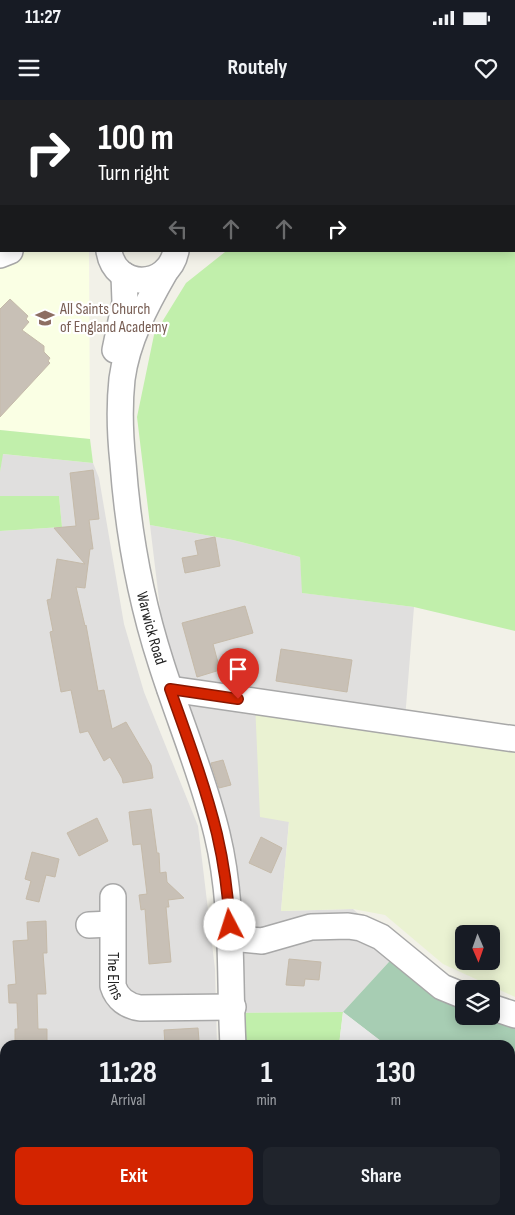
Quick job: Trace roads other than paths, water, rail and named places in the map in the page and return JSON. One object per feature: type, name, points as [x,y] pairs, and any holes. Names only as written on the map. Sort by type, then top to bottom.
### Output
[{"type":"street","points":[[95,252],[115,264],[134,280],[155,278],[176,259]]},
{"type":"street","name":"Warwick Road","points":[[176,259],[146,305],[132,339],[122,378],[120,412],[125,497],[145,605],[161,662],[202,783],[217,835],[228,897],[234,1040]]},
{"type":"street","name":"Warwick Road","points":[[115,264],[125,302],[113,361],[114,386],[120,412]]},
{"type":"street","points":[[170,689],[515,739]]},
{"type":"street","name":"The Elms","points":[[113,897],[101,924],[117,995],[126,1003],[140,1008],[232,1006]]},
{"type":"street","points":[[231,938],[262,942],[311,927],[348,926],[361,928],[381,937],[442,987],[455,992]]},
{"type":"street","points":[[500,1010],[515,1015]]},
{"type":"place","name":"All Saints Church of England Academy","points":[[45,318]]}]
